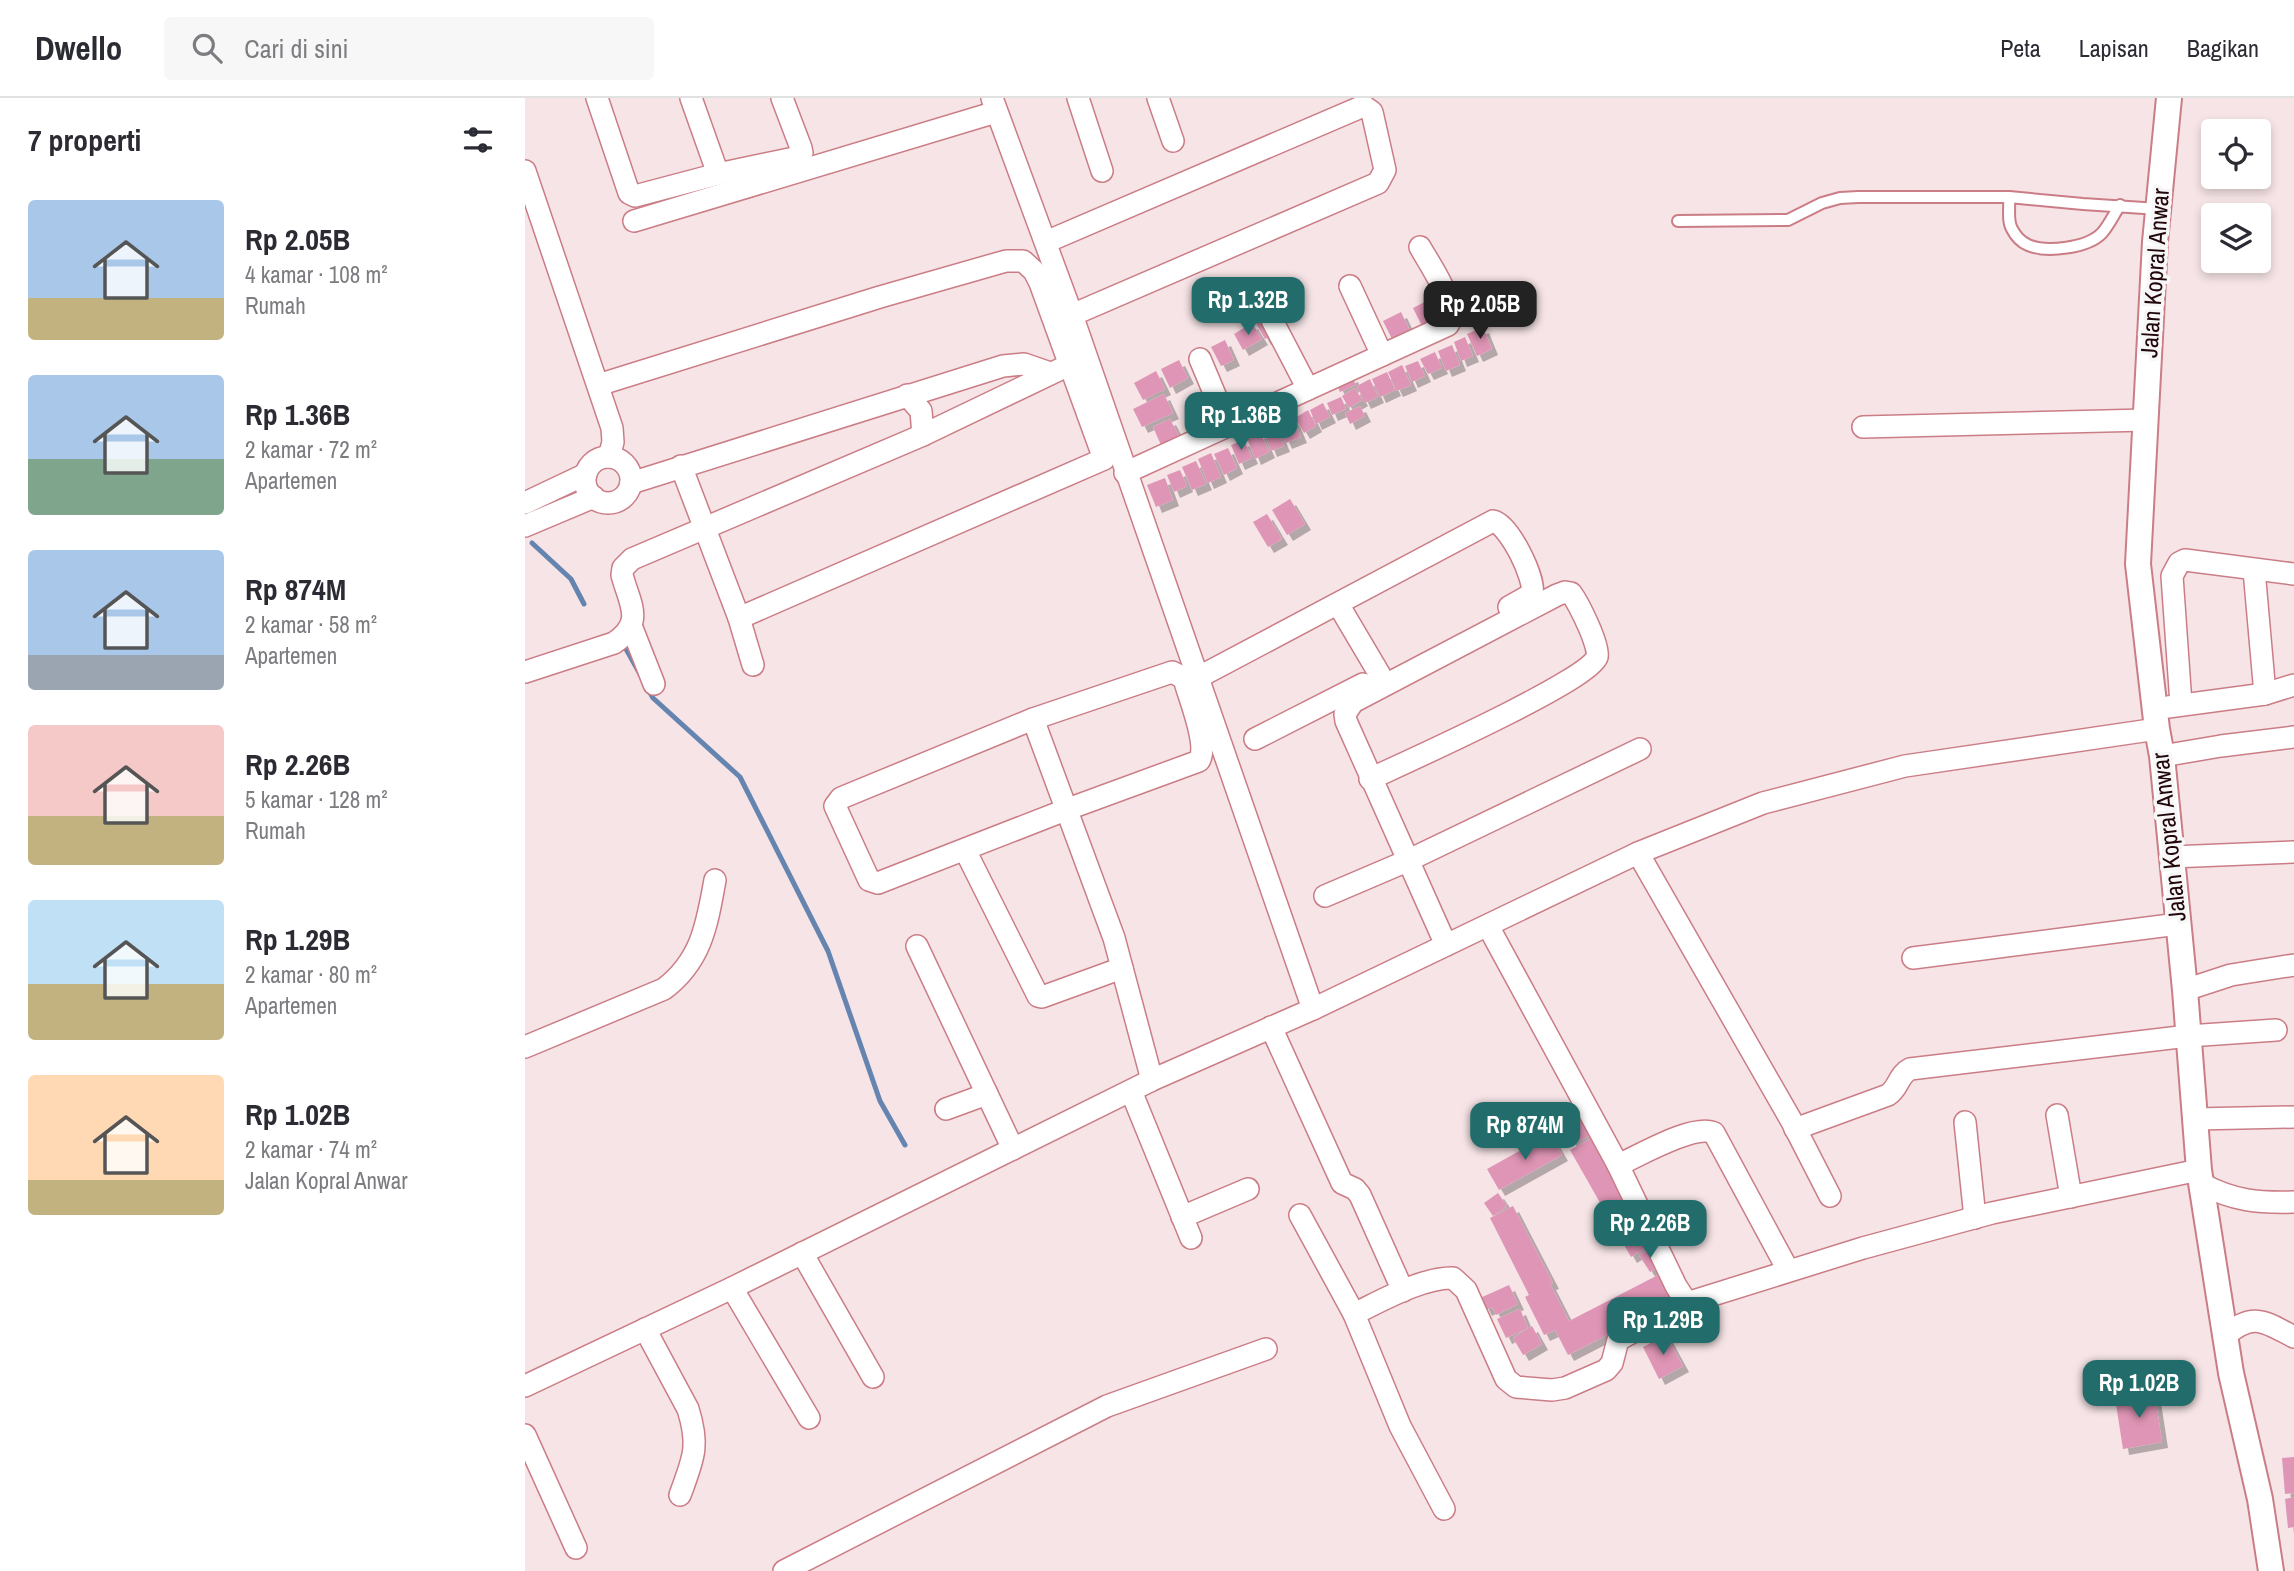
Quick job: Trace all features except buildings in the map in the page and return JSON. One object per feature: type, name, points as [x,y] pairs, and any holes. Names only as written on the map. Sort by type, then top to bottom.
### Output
[{"type":"street","points":[[597,98],[630,195],[635,196],[801,155],[801,148],[782,98]]},
{"type":"street","points":[[691,98],[718,174]]},
{"type":"street","points":[[1078,98],[1102,171]]},
{"type":"street","points":[[1158,98],[1173,141]]},
{"type":"street","name":"Jalan Kopral Anwar","points":[[2169,98],[2155,242],[2138,564],[2162,756],[2186,990],[2200,1177],[2231,1373],[2260,1499],[2271,1571]]},
{"type":"street","points":[[634,221],[994,105],[1072,314],[1313,1009]]},
{"type":"street","points":[[1046,242],[1361,107],[1372,112],[1385,170],[1378,183],[1072,314]]},
{"type":"street","points":[[525,171],[611,428],[613,442],[609,457]]},
{"type":"street","points":[[1125,473],[1448,325],[1452,319],[1451,306],[1420,247]]},
{"type":"street","points":[[598,385],[880,297],[1006,261],[1023,261],[1034,271],[1041,283],[1060,369],[1104,459],[739,618]]},
{"type":"street","points":[[1350,286],[1382,355]]},
{"type":"street","points":[[1272,320],[1308,389]]},
{"type":"street","points":[[1200,359],[1228,426]]},
{"type":"street","points":[[631,483],[1013,364],[1060,369]]},
{"type":"street","points":[[654,684],[632,628],[634,619],[622,575],[627,562],[923,435],[1060,369]]},
{"type":"street","points":[[907,395],[921,411],[923,435]]},
{"type":"street","points":[[1863,427],[2146,420]]},
{"type":"street","points":[[527,496],[586,474],[595,461],[609,457],[617,459],[627,467],[631,483],[618,501],[603,502],[594,497],[587,488],[586,474]]},
{"type":"street","points":[[681,466],[739,618],[753,666]]},
{"type":"street","points":[[525,526],[594,497]]},
{"type":"street","points":[[1199,677],[1493,521],[1503,525],[1522,557],[1533,584],[1531,594],[1255,739]]},
{"type":"street","points":[[2181,704],[2172,576],[2175,569],[2185,560],[2294,574]]},
{"type":"street","points":[[2254,570],[2265,694]]},
{"type":"street","points":[[1370,779],[1480,727],[1576,677],[1593,665],[1597,648],[1571,593],[1557,595],[1353,702],[1345,714],[1370,779],[1446,945]]},
{"type":"street","points":[[1338,604],[1380,675]]},
{"type":"street","points":[[525,672],[614,643],[632,628]]},
{"type":"street","points":[[1172,672],[1182,677],[1202,744],[1199,761],[1068,808],[878,883],[871,882],[836,803],[841,798],[1033,719],[1172,672]]},
{"type":"street","points":[[525,1386],[732,1288],[1152,1080],[1313,1009],[1638,853],[1763,803],[1905,766],[2156,719],[2181,704],[2265,694],[2294,685]]},
{"type":"street","points":[[1033,719],[1114,938],[1152,1080]]},
{"type":"street","points":[[2162,756],[2294,737]]},
{"type":"street","points":[[1325,896],[1407,861],[1640,749]]},
{"type":"street","points":[[965,850],[1038,996],[1042,997],[1122,968]]},
{"type":"street","points":[[2171,857],[2294,852]]},
{"type":"street","points":[[1638,853],[1795,1129],[1830,1196]]},
{"type":"street","points":[[525,1047],[664,989],[681,976],[693,958],[705,930],[715,880]]},
{"type":"street","points":[[1913,958],[2178,924]]},
{"type":"street","points":[[1488,926],[1618,1165],[1687,1303]]},
{"type":"street","points":[[917,946],[1013,1149]]},
{"type":"street","points":[[2186,990],[2231,975],[2294,965]]},
{"type":"street","points":[[1271,1027],[1342,1183],[1355,1189],[1360,1195],[1403,1291]]},
{"type":"street","points":[[1795,1129],[1888,1095],[1895,1090],[1903,1074],[1910,1069],[2188,1036],[2276,1030]]},
{"type":"street","points":[[1131,1091],[1191,1238]]},
{"type":"street","points":[[946,1109],[987,1094]]},
{"type":"street","points":[[2057,1115],[2071,1197]]},
{"type":"street","points":[[2195,1119],[2294,1118]]},
{"type":"street","points":[[1965,1122],[1975,1218]]},
{"type":"street","points":[[1618,1165],[1694,1131],[1708,1130],[1714,1133],[1788,1270]]},
{"type":"street","points":[[1354,1314],[1403,1291],[1444,1277],[1453,1278],[1466,1290],[1506,1379],[1516,1387],[1545,1390],[1565,1388],[1606,1370],[1612,1363],[1618,1340],[1687,1303],[1788,1270],[1975,1218],[2071,1197],[2200,1177],[2223,1196],[2260,1203],[2294,1202]]},
{"type":"street","points":[[1182,1216],[1248,1189]]},
{"type":"street","points":[[1300,1214],[1354,1314],[1400,1426],[1444,1509]]},
{"type":"street","points":[[802,1253],[873,1377]]},
{"type":"street","points":[[732,1288],[809,1418]]},
{"type":"street","points":[[2225,1336],[2241,1324],[2258,1320],[2294,1338]]},
{"type":"street","points":[[645,1329],[688,1409],[694,1430],[695,1452],[680,1495]]},
{"type":"street","points":[[785,1571],[1107,1406],[1266,1349]]},
{"type":"street","points":[[525,1435],[576,1548]]},
{"type":"lane","points":[[2010,197],[2010,226],[2017,237],[2027,245],[2065,249],[2101,234],[2120,205]]},
{"type":"lane","points":[[1678,221],[1788,220],[1822,203],[1840,198],[2010,197],[2159,209]]},
{"type":"waterway","points":[[532,543],[571,579],[584,604]]},
{"type":"waterway","points":[[626,649],[640,674]]},
{"type":"waterway","points":[[648,689],[653,698],[740,777],[828,951],[880,1101],[905,1145]]}]
